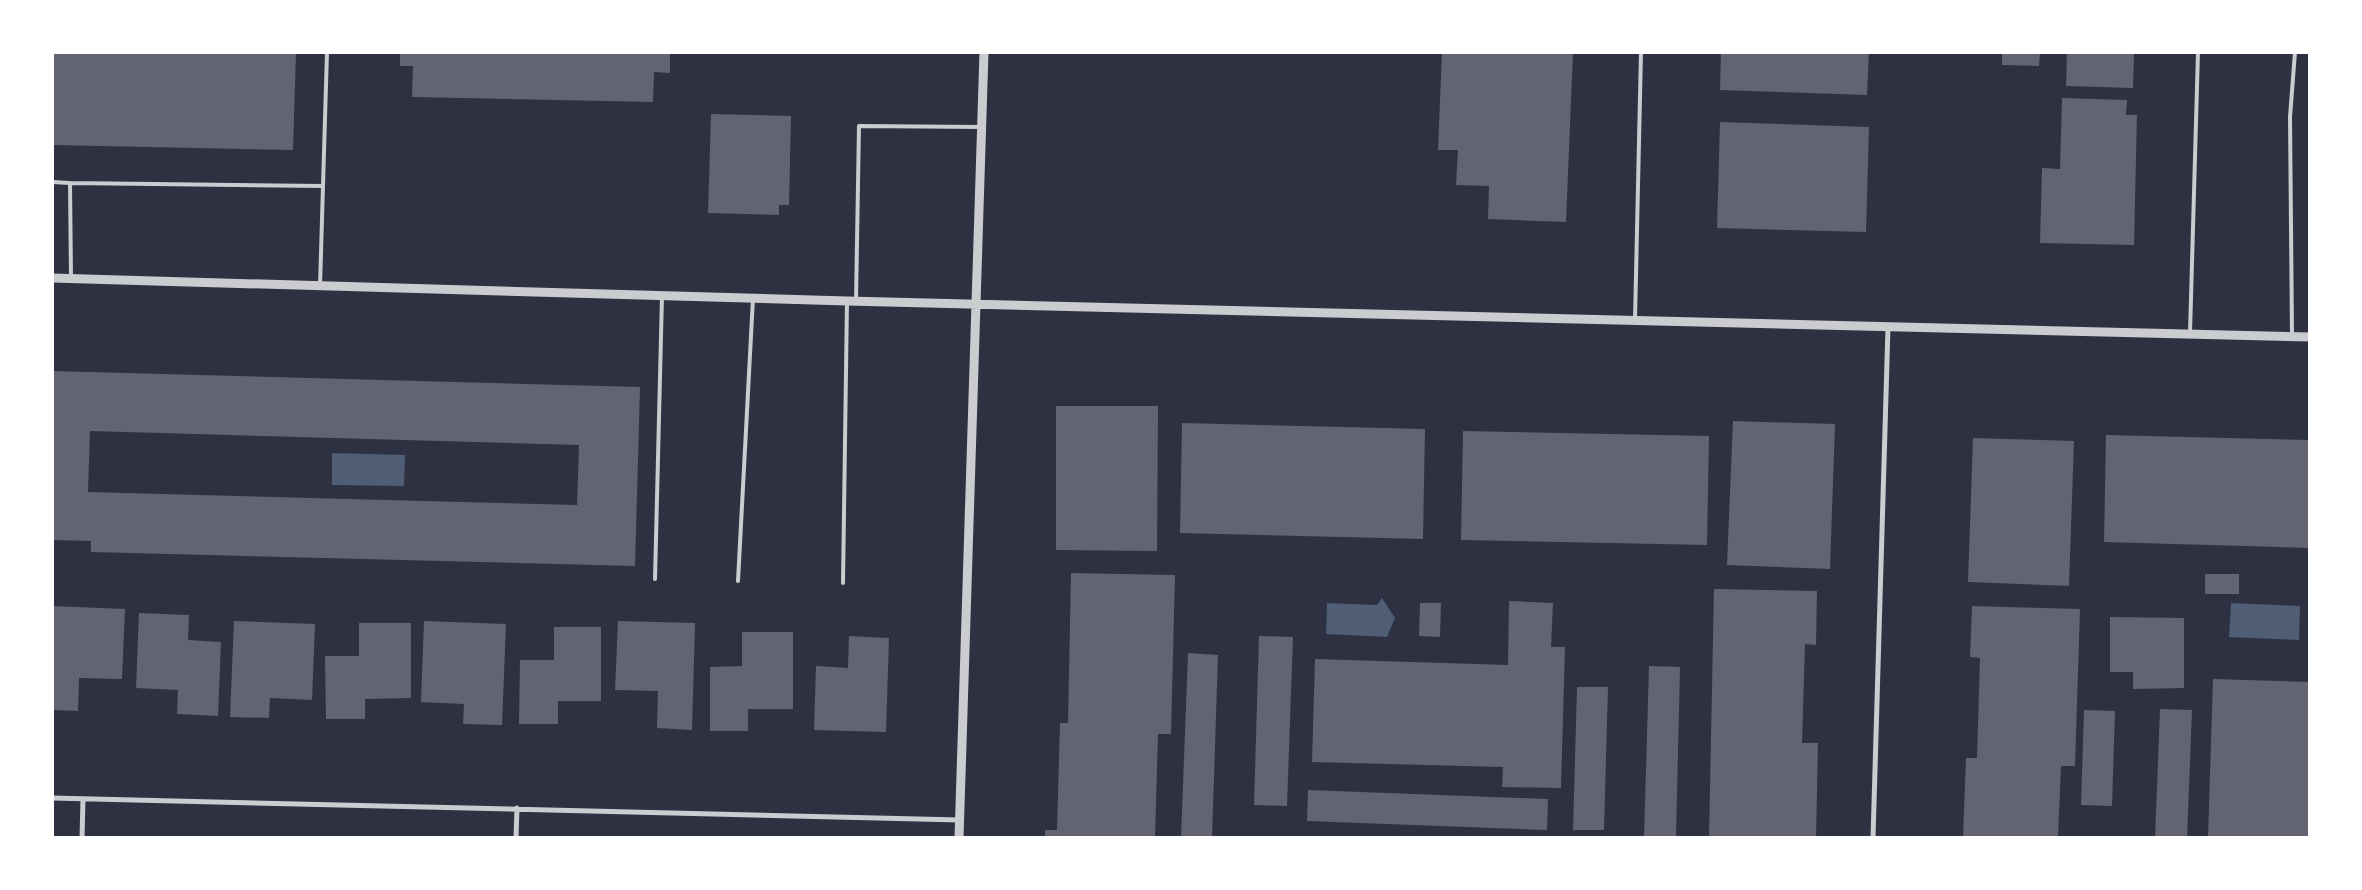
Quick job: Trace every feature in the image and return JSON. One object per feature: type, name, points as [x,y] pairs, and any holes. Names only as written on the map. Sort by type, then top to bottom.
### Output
[{"type":"street","points":[[959,838],[984,52]]},
{"type":"street","points":[[52,278],[852,301],[2310,337]]},
{"type":"street","points":[[1873,838],[1888,326]]},
{"type":"street","points":[[52,798],[960,820]]},
{"type":"street","points":[[82,838],[84,799]]},
{"type":"street","points":[[516,838],[517,808]]},
{"type":"lane","points":[[320,286],[327,52]]},
{"type":"lane","points":[[1635,320],[1640,52]]},
{"type":"lane","points":[[2190,334],[2198,52]]},
{"type":"lane","points":[[2292,337],[2290,117],[2295,52]]},
{"type":"lane","points":[[843,583],[859,126],[982,127]]},
{"type":"lane","points":[[52,182],[323,186]]},
{"type":"lane","points":[[70,183],[71,278]]},
{"type":"lane","points":[[654,579],[662,296]]},
{"type":"lane","points":[[738,581],[753,298]]},
{"type":"water","points":[[332,453],[405,455],[404,486],[332,485]]},
{"type":"water","points":[[1382,598],[1395,618],[1387,637],[1326,634],[1327,603],[1377,605]]},
{"type":"water","points":[[2231,603],[2300,606],[2299,640],[2229,637]]},
{"type":"building","points":[[52,52],[296,52],[293,150],[52,145]]},
{"type":"building","points":[[400,52],[670,52],[670,73],[654,72],[653,102],[412,97],[413,66],[400,66]]},
{"type":"building","points":[[1442,52],[1573,52],[1566,222],[1488,219],[1489,186],[1456,185],[1458,150],[1438,150]]},
{"type":"building","points":[[1721,52],[1869,52],[1867,95],[1720,90]]},
{"type":"building","points":[[2002,52],[2040,52],[2039,66],[2002,65]]},
{"type":"building","points":[[2067,52],[2134,52],[2133,88],[2066,86]]},
{"type":"building","points":[[2062,98],[2127,100],[2126,115],[2137,115],[2134,245],[2040,243],[2042,168],[2060,169]]},
{"type":"building","points":[[711,114],[791,116],[789,205],[779,205],[779,215],[708,213]]},
{"type":"building","points":[[1720,122],[1869,127],[1866,232],[1717,228]]},
{"type":"building","points":[[52,371],[640,387],[635,566],[91,552],[91,541],[52,540]],"holes":[[[90,431],[579,445],[577,505],[88,492]]]},
{"type":"building","points":[[1056,406],[1158,406],[1157,551],[1056,550]]},
{"type":"building","points":[[1733,421],[1835,424],[1830,569],[1727,565]]},
{"type":"building","points":[[1182,423],[1425,429],[1423,539],[1180,533]]},
{"type":"building","points":[[1463,431],[1709,436],[1707,545],[1461,540]]},
{"type":"building","points":[[2106,435],[2310,440],[2310,548],[2104,542]]},
{"type":"building","points":[[1973,438],[2074,441],[2069,586],[1968,582]]},
{"type":"building","points":[[1071,573],[1175,575],[1171,734],[1158,734],[1155,838],[1045,838],[1045,830],[1057,830],[1060,723],[1068,723]]},
{"type":"building","points":[[2205,574],[2239,574],[2239,594],[2205,594]]},
{"type":"building","points":[[1714,589],[1817,591],[1816,645],[1805,644],[1802,743],[1818,743],[1816,838],[1709,838]]},
{"type":"building","points":[[1509,601],[1553,603],[1551,647],[1565,647],[1561,788],[1502,787],[1503,767],[1312,762],[1315,659],[1508,665]]},
{"type":"building","points":[[1420,603],[1441,603],[1440,637],[1419,636]]},
{"type":"building","points":[[52,606],[125,609],[122,679],[79,678],[78,711],[52,710]]},
{"type":"building","points":[[1972,606],[2080,609],[2075,766],[2061,766],[2058,838],[1963,838],[1966,758],[1977,758],[1980,658],[1970,657]]},
{"type":"building","points":[[139,613],[189,615],[188,640],[221,642],[218,716],[177,714],[178,690],[136,688]]},
{"type":"building","points":[[2110,617],[2184,618],[2184,688],[2133,689],[2133,672],[2110,672]]},
{"type":"building","points":[[234,621],[315,624],[312,700],[270,698],[269,718],[230,717]]},
{"type":"building","points":[[424,621],[506,624],[502,725],[463,724],[464,704],[421,702]]},
{"type":"building","points":[[618,621],[695,623],[692,730],[657,728],[658,691],[615,690]]},
{"type":"building","points":[[359,623],[411,623],[411,698],[365,699],[365,719],[326,719],[325,656],[359,656]]},
{"type":"building","points":[[554,627],[601,627],[601,701],[558,701],[558,724],[519,724],[520,660],[554,660]]},
{"type":"building","points":[[742,632],[793,632],[793,709],[748,709],[748,731],[710,731],[710,667],[742,666]]},
{"type":"building","points":[[849,636],[889,638],[886,732],[814,730],[816,666],[848,668]]},
{"type":"building","points":[[1259,636],[1293,637],[1287,806],[1254,805]]},
{"type":"building","points":[[1188,653],[1218,655],[1212,838],[1181,838]]},
{"type":"building","points":[[1649,666],[1680,667],[1676,838],[1644,838]]},
{"type":"building","points":[[2213,679],[2310,682],[2310,838],[2208,838]]},
{"type":"building","points":[[1577,687],[1608,687],[1604,830],[1573,830]]},
{"type":"building","points":[[2160,709],[2192,710],[2187,838],[2155,838]]},
{"type":"building","points":[[2084,710],[2115,711],[2112,806],[2081,805]]},
{"type":"building","points":[[1308,790],[1548,799],[1547,830],[1307,821]]}]
